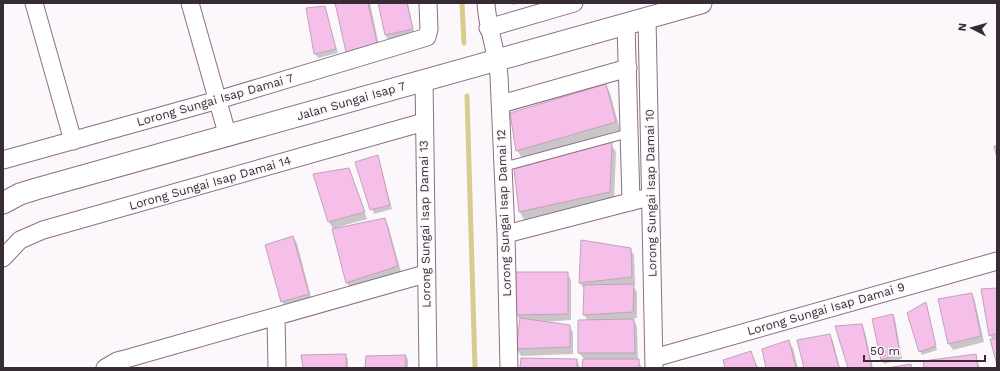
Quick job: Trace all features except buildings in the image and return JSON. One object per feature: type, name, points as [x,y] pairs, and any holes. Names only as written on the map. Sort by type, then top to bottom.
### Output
[{"type":"street","points":[[34,3],[73,140]]},
{"type":"street","points":[[190,3],[228,137]]},
{"type":"street","name":"Lorong Sungai Isap Damai 7","points":[[3,160],[218,100],[426,37],[430,29],[428,3]]},
{"type":"street","name":"Lorong Sungai Isap Damai 12","points":[[486,3],[488,28],[498,59],[506,234],[509,368]]},
{"type":"street","points":[[488,28],[574,3]]},
{"type":"street","name":"Jalan Sungai Isap 7","points":[[3,203],[20,194],[36,189],[228,137],[424,79],[701,3]]},
{"type":"street","name":"Lorong Sungai Isap Damai 10","points":[[647,18],[654,363]]},
{"type":"street","points":[[626,24],[631,202]]},
{"type":"street","points":[[500,104],[628,68]]},
{"type":"street","name":"Lorong Sungai Isap Damai 13","points":[[424,79],[425,274],[428,368]]},
{"type":"street","name":"Lorong Sungai Isap Damai 14","points":[[3,258],[20,240],[43,230],[424,122]]},
{"type":"street","points":[[506,234],[650,196]]},
{"type":"street","name":"Lorong Sungai Isap Damai 9","points":[[654,363],[997,261]]},
{"type":"street","points":[[105,368],[117,361],[425,274]]},
{"type":"street","points":[[276,317],[277,368]]},
{"type":"lane","points":[[503,167],[629,133]]},
{"type":"waterway","points":[[462,3],[464,43]]},
{"type":"waterway","points":[[467,96],[475,368]]}]
